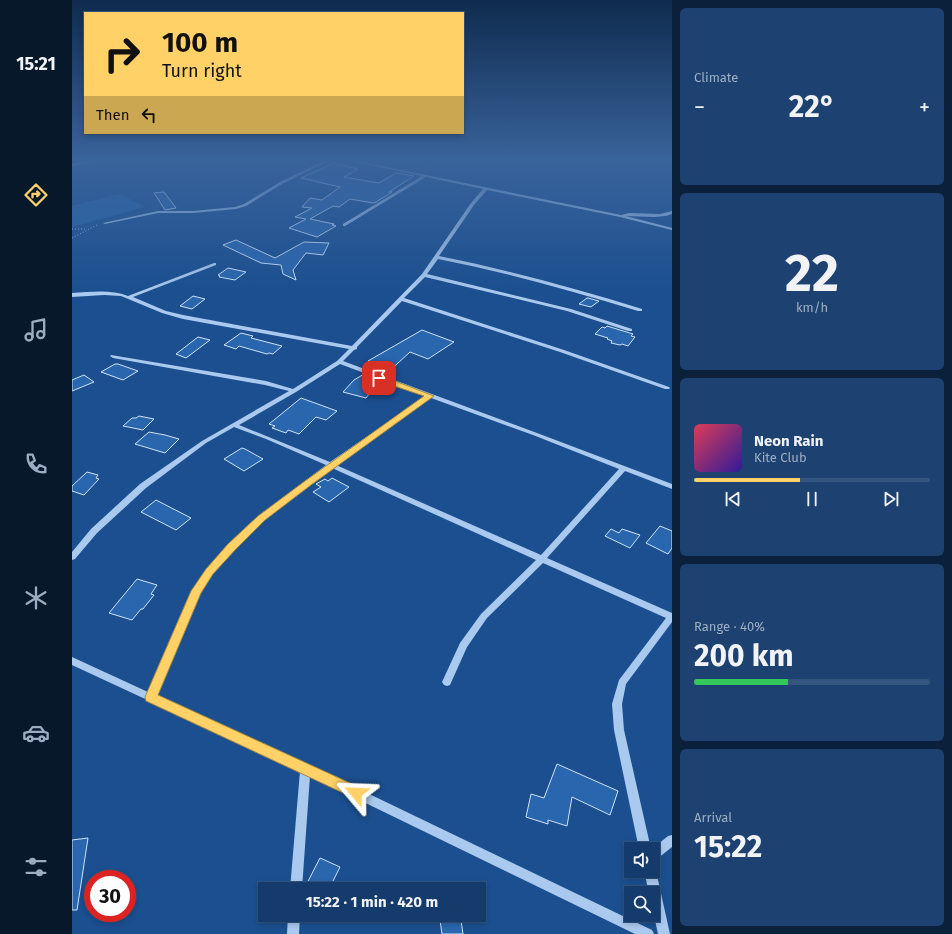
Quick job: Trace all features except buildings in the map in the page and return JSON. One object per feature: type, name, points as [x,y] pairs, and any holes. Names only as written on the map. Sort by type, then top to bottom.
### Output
[{"type":"street","points":[[105,223],[158,212],[193,212],[235,208],[246,205]]},
{"type":"street","points":[[344,225],[378,205]]},
{"type":"street","points":[[72,557],[94,531],[143,486],[204,442],[294,391],[339,362],[355,348],[424,275],[472,205]]},
{"type":"street","points":[[565,205],[672,229]]},
{"type":"street","points":[[620,216],[628,214],[654,216],[666,215],[672,212]]},
{"type":"street","points":[[437,257],[513,273],[567,287],[640,310]]},
{"type":"street","points":[[129,297],[214,264]]},
{"type":"street","points":[[424,275],[569,310],[630,330]]},
{"type":"street","points":[[72,295],[104,293],[122,295],[164,312],[183,317],[355,348]]},
{"type":"street","points":[[401,299],[562,351],[667,388]]},
{"type":"street","points":[[113,356],[266,383],[294,391]]},
{"type":"street","points":[[339,362],[535,434],[672,487]]},
{"type":"street","points":[[151,697],[196,591],[210,571],[262,518],[331,465],[430,396]]},
{"type":"street","points":[[234,425],[331,465],[541,560],[672,617],[622,683],[617,704],[619,730],[643,842]]},
{"type":"street","points":[[447,682],[463,645],[484,616],[541,560],[624,468]]},
{"type":"street","points":[[72,661],[305,768],[648,934]]},
{"type":"street","points":[[297,882],[305,768]]},
{"type":"street","points":[[660,849],[672,840]]},
{"type":"street","points":[[652,878],[664,934]]},
{"type":"street","points":[[293,934],[294,922]]},
{"type":"path","points":[[72,229],[88,228],[105,223]]},
{"type":"path","points":[[72,238],[88,228]]},
{"type":"shaded area","points":[[78,205],[140,205],[145,207],[72,227],[72,206]]},
{"type":"route","points":[[356,793],[151,697],[196,591],[210,571],[232,547],[262,518],[331,465],[430,396],[379,378]]}]
